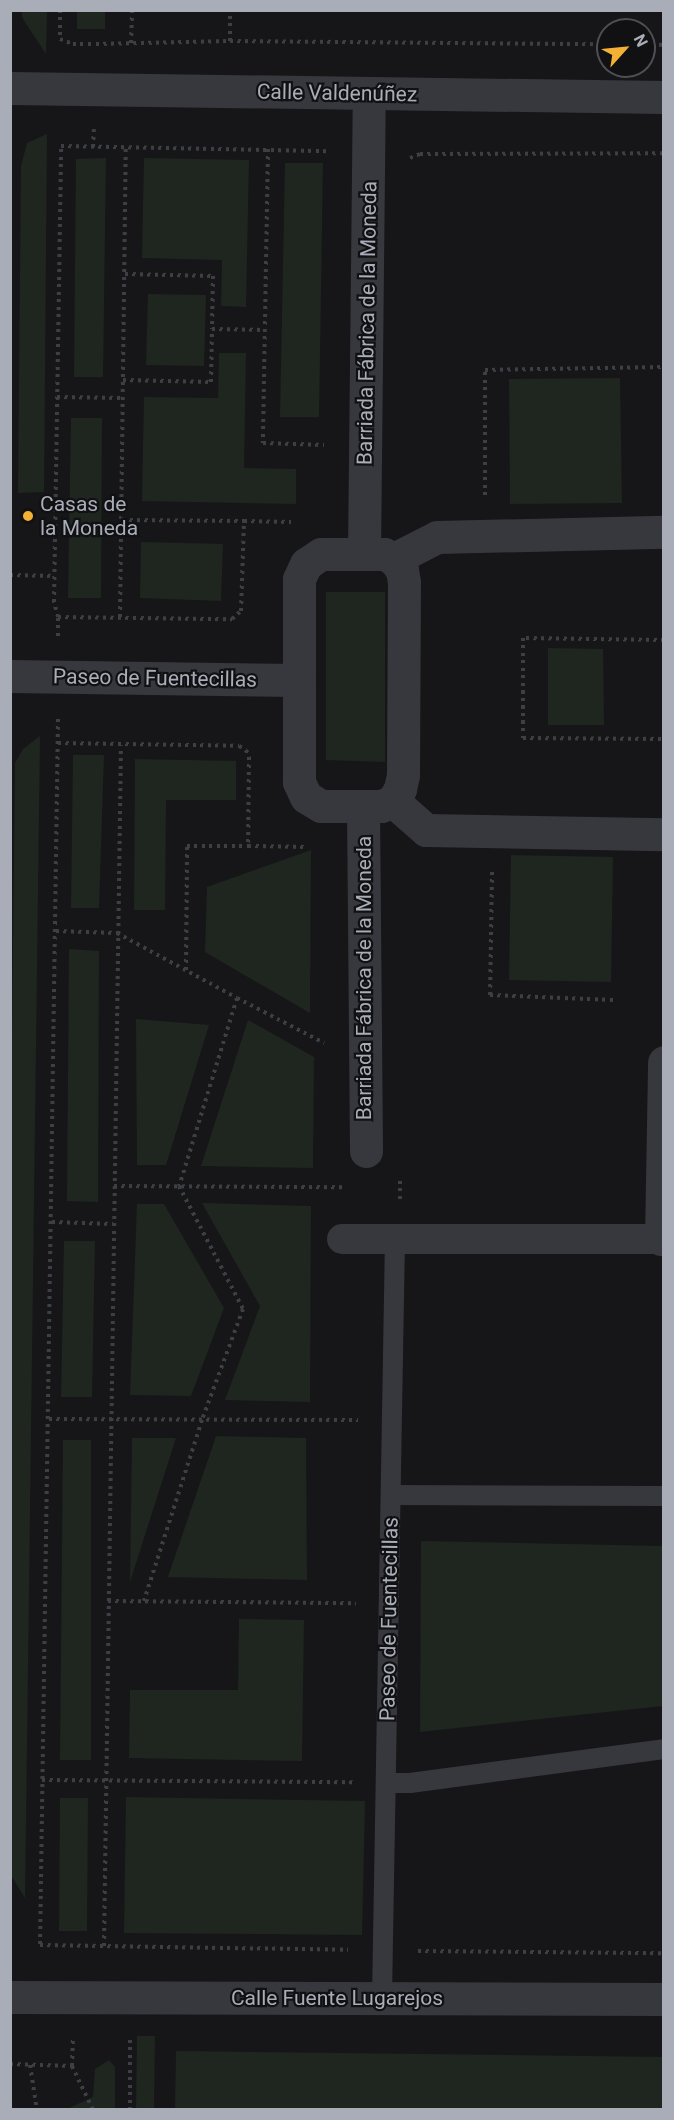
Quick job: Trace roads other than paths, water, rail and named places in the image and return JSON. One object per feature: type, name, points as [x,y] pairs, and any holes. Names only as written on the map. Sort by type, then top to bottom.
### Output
[{"type":"street","name":"Calle Valdenúñez","points":[[10,88],[663,97]]},
{"type":"street","name":"Barriada Fábrica de la Moneda","points":[[369,93],[379,556]]},
{"type":"street","name":"Barriada Fábrica de la Moneda","points":[[379,556],[402,570],[404,593],[403,775],[400,789],[378,803],[321,806],[306,797],[299,782],[299,579],[306,564],[321,554],[379,556],[437,537],[663,532]]},
{"type":"street","name":"Paseo de Fuentecillas","points":[[10,676],[299,680]]},
{"type":"street","name":"Barriada Fábrica de la Moneda","points":[[366,1151],[378,803]]},
{"type":"street","points":[[378,803],[426,830],[663,834]]},
{"type":"street","points":[[342,1239],[662,1239],[663,1062]]},
{"type":"street","name":"Calle Fuente Lugarejos","points":[[10,1997],[663,1999]]},
{"type":"lane","name":"Paseo de Fuentecillas","points":[[382,1998],[395,1239]]},
{"type":"lane","points":[[391,1495],[663,1496]]},
{"type":"lane","points":[[386,1783],[410,1783],[663,1749]]},
{"type":"place","name":"Casas de la Moneda","points":[[28,516]]}]
